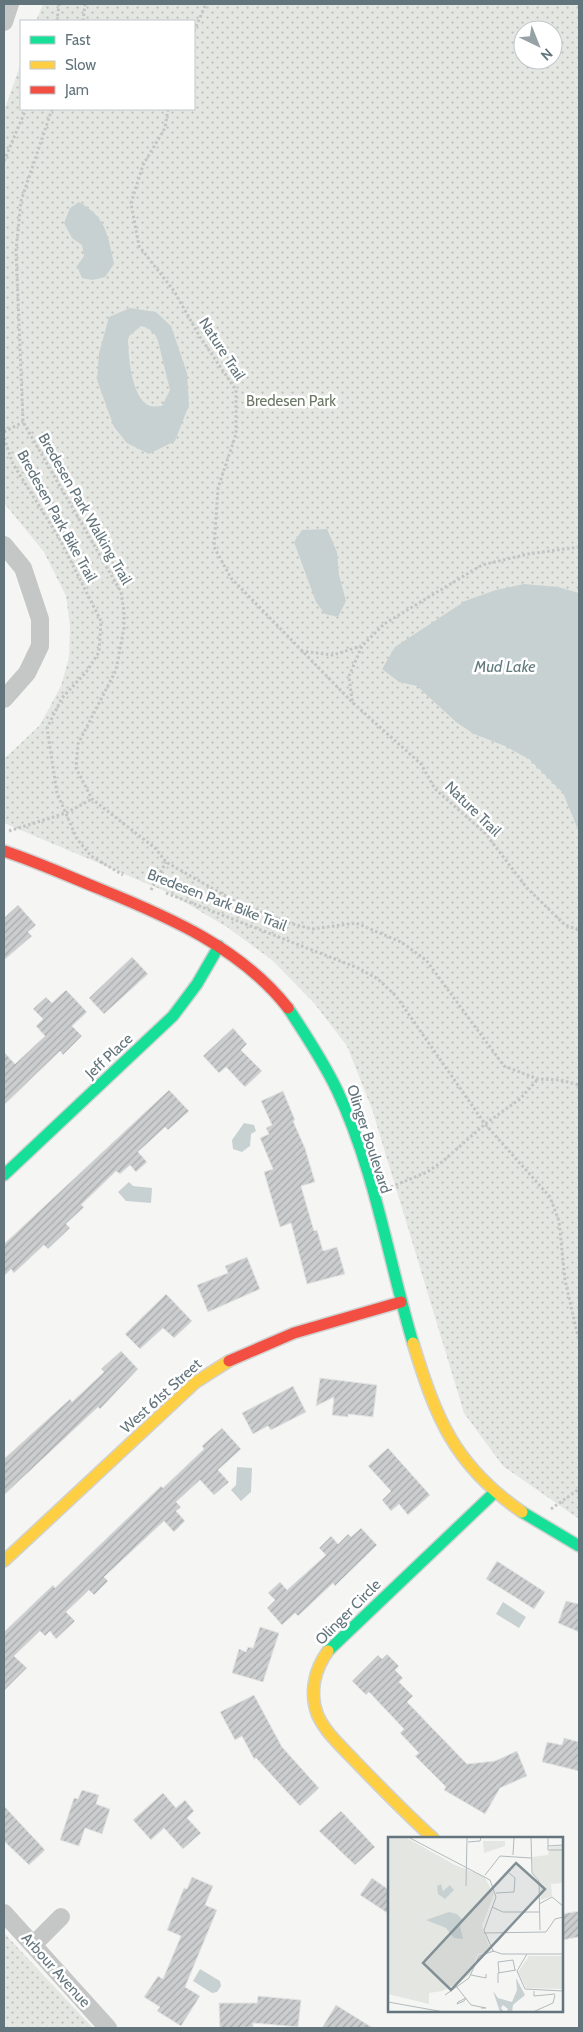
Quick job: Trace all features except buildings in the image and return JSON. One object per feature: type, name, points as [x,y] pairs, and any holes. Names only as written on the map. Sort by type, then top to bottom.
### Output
[{"type":"street","points":[[4,22],[10,4]]},
{"type":"street","points":[[4,545],[23,568],[33,593],[40,619],[40,646],[27,673],[4,699]]},
{"type":"street","name":"Olinger Boulevard","points":[[4,851],[32,860],[138,904],[218,946],[252,972],[286,1008],[315,1047],[338,1090],[356,1136],[402,1302],[437,1418],[456,1451],[495,1492],[552,1532],[579,1546]]},
{"type":"street","name":"Jeff Place","points":[[4,1175],[173,1016],[197,984],[218,946]]},
{"type":"street","name":"West 61st Street","points":[[4,1561],[196,1382],[221,1363],[250,1348],[280,1337],[402,1302]]},
{"type":"street","name":"Olinger Circle","points":[[432,1837],[401,1810],[327,1731],[318,1715],[313,1696],[315,1676],[322,1659],[333,1644],[495,1492]]},
{"type":"street","name":"Arbour Avenue","points":[[4,1913],[108,2028]]},
{"type":"street","points":[[33,1944],[61,1917]]},
{"type":"path","points":[[57,20],[59,4]]},
{"type":"path","points":[[83,20],[85,4]]},
{"type":"path","points":[[195,29],[206,4]]},
{"type":"path","points":[[4,161],[26,110]]},
{"type":"path","name":"Bredesen Park Walking Trail","points":[[52,110],[21,201],[16,250],[23,422],[121,592],[124,628],[116,670],[78,744],[76,768],[92,800],[155,848],[166,862],[238,903],[289,923],[312,929],[356,923],[412,948],[426,960],[504,1066],[538,1079],[560,1080],[579,1085]]},
{"type":"path","name":"Nature Trail","points":[[168,110],[165,128],[143,165],[130,202],[139,246],[174,291],[200,337],[236,390],[236,434],[218,488],[214,547],[231,578],[352,702],[421,764],[435,789],[485,833],[527,888],[565,925],[579,930]]},
{"type":"path","points":[[4,432],[23,422]]},
{"type":"path","name":"Bredesen Park Bike Trail","points":[[4,438],[14,464],[58,536],[101,621],[99,652],[87,671],[62,698],[47,728],[57,793],[77,839],[84,850],[126,877]]},
{"type":"path","points":[[352,702],[350,676],[362,646],[384,624],[482,565],[528,554],[579,547]]},
{"type":"path","points":[[301,651],[332,655],[362,646]]},
{"type":"path","points":[[4,831],[66,812],[92,800]]},
{"type":"path","points":[[148,893],[166,862]]},
{"type":"path","name":"Bredesen Park Bike Trail","points":[[144,884],[331,957],[378,979],[396,996],[485,1124],[550,1197],[559,1220],[565,1280],[579,1340]]},
{"type":"path","points":[[387,1188],[427,1172],[485,1124],[520,1100],[538,1079]]},
{"type":"path","points":[[533,1519],[569,1498],[579,1489]]},
{"type":"green space","name":"Bredesen Park","points":[[43,4],[579,4],[579,1519],[503,1466],[464,1413],[372,1109],[347,1046],[314,1003],[272,960],[227,927],[169,893],[4,823],[4,759],[40,725],[61,686],[69,657],[70,626],[66,596],[44,552],[4,503],[4,111],[20,66],[20,110],[195,110],[195,20],[36,20]]},
{"type":"green space","points":[[4,1933],[93,2028],[4,2028]]},
{"type":"water","points":[[79,202],[95,214],[104,228],[110,244],[114,264],[105,277],[92,280],[82,278],[77,266],[84,256],[82,245],[72,238],[64,223],[70,208]]},
{"type":"water","points":[[130,308],[156,312],[171,326],[187,373],[189,405],[175,441],[149,454],[127,443],[114,427],[97,380],[99,353],[109,317]],"holes":[[[141,326],[148,328],[157,337],[170,390],[162,406],[150,406],[144,402],[139,395],[132,375],[128,337]]]},
{"type":"water","points":[[327,529],[337,552],[339,575],[346,601],[338,617],[325,614],[316,602],[294,542],[302,530]]},
{"type":"water","name":"Mud Lake","points":[[524,584],[558,587],[579,593],[579,832],[563,793],[529,759],[505,746],[474,734],[456,722],[417,686],[399,682],[382,669],[395,647],[465,601],[496,590]]},
{"type":"water","points":[[244,1123],[254,1125],[256,1131],[251,1134],[250,1146],[242,1152],[233,1149],[232,1140]]},
{"type":"water","points":[[129,1182],[133,1186],[152,1188],[151,1203],[126,1201],[118,1192]]},
{"type":"water","points":[[237,1467],[252,1468],[251,1492],[241,1501],[231,1490],[236,1485]]},
{"type":"water","points":[[503,1602],[526,1617],[519,1628],[496,1614]]},
{"type":"water","points":[[200,1969],[220,1981],[221,1986],[217,1992],[212,1993],[193,1981]]},
{"type":"traffic: fast","points":[[4,1175],[173,1016],[197,984],[219,946]]},
{"type":"traffic: fast","points":[[288,1008],[326,1069],[350,1120],[371,1183],[413,1343]]},
{"type":"traffic: fast","points":[[328,1651],[495,1492]]},
{"type":"traffic: fast","points":[[522,1512],[579,1546]]},
{"type":"traffic: slow","points":[[413,1343],[430,1394],[451,1438],[464,1458],[480,1476],[522,1512]]},
{"type":"traffic: slow","points":[[4,1561],[196,1382],[229,1361]]},
{"type":"traffic: slow","points":[[328,1651],[319,1666],[314,1682],[315,1708],[321,1722],[334,1739],[432,1837]]},
{"type":"traffic: jam","points":[[4,851],[152,911],[202,936],[248,968],[288,1008]]},
{"type":"traffic: jam","points":[[229,1361],[294,1333],[401,1302]]}]
